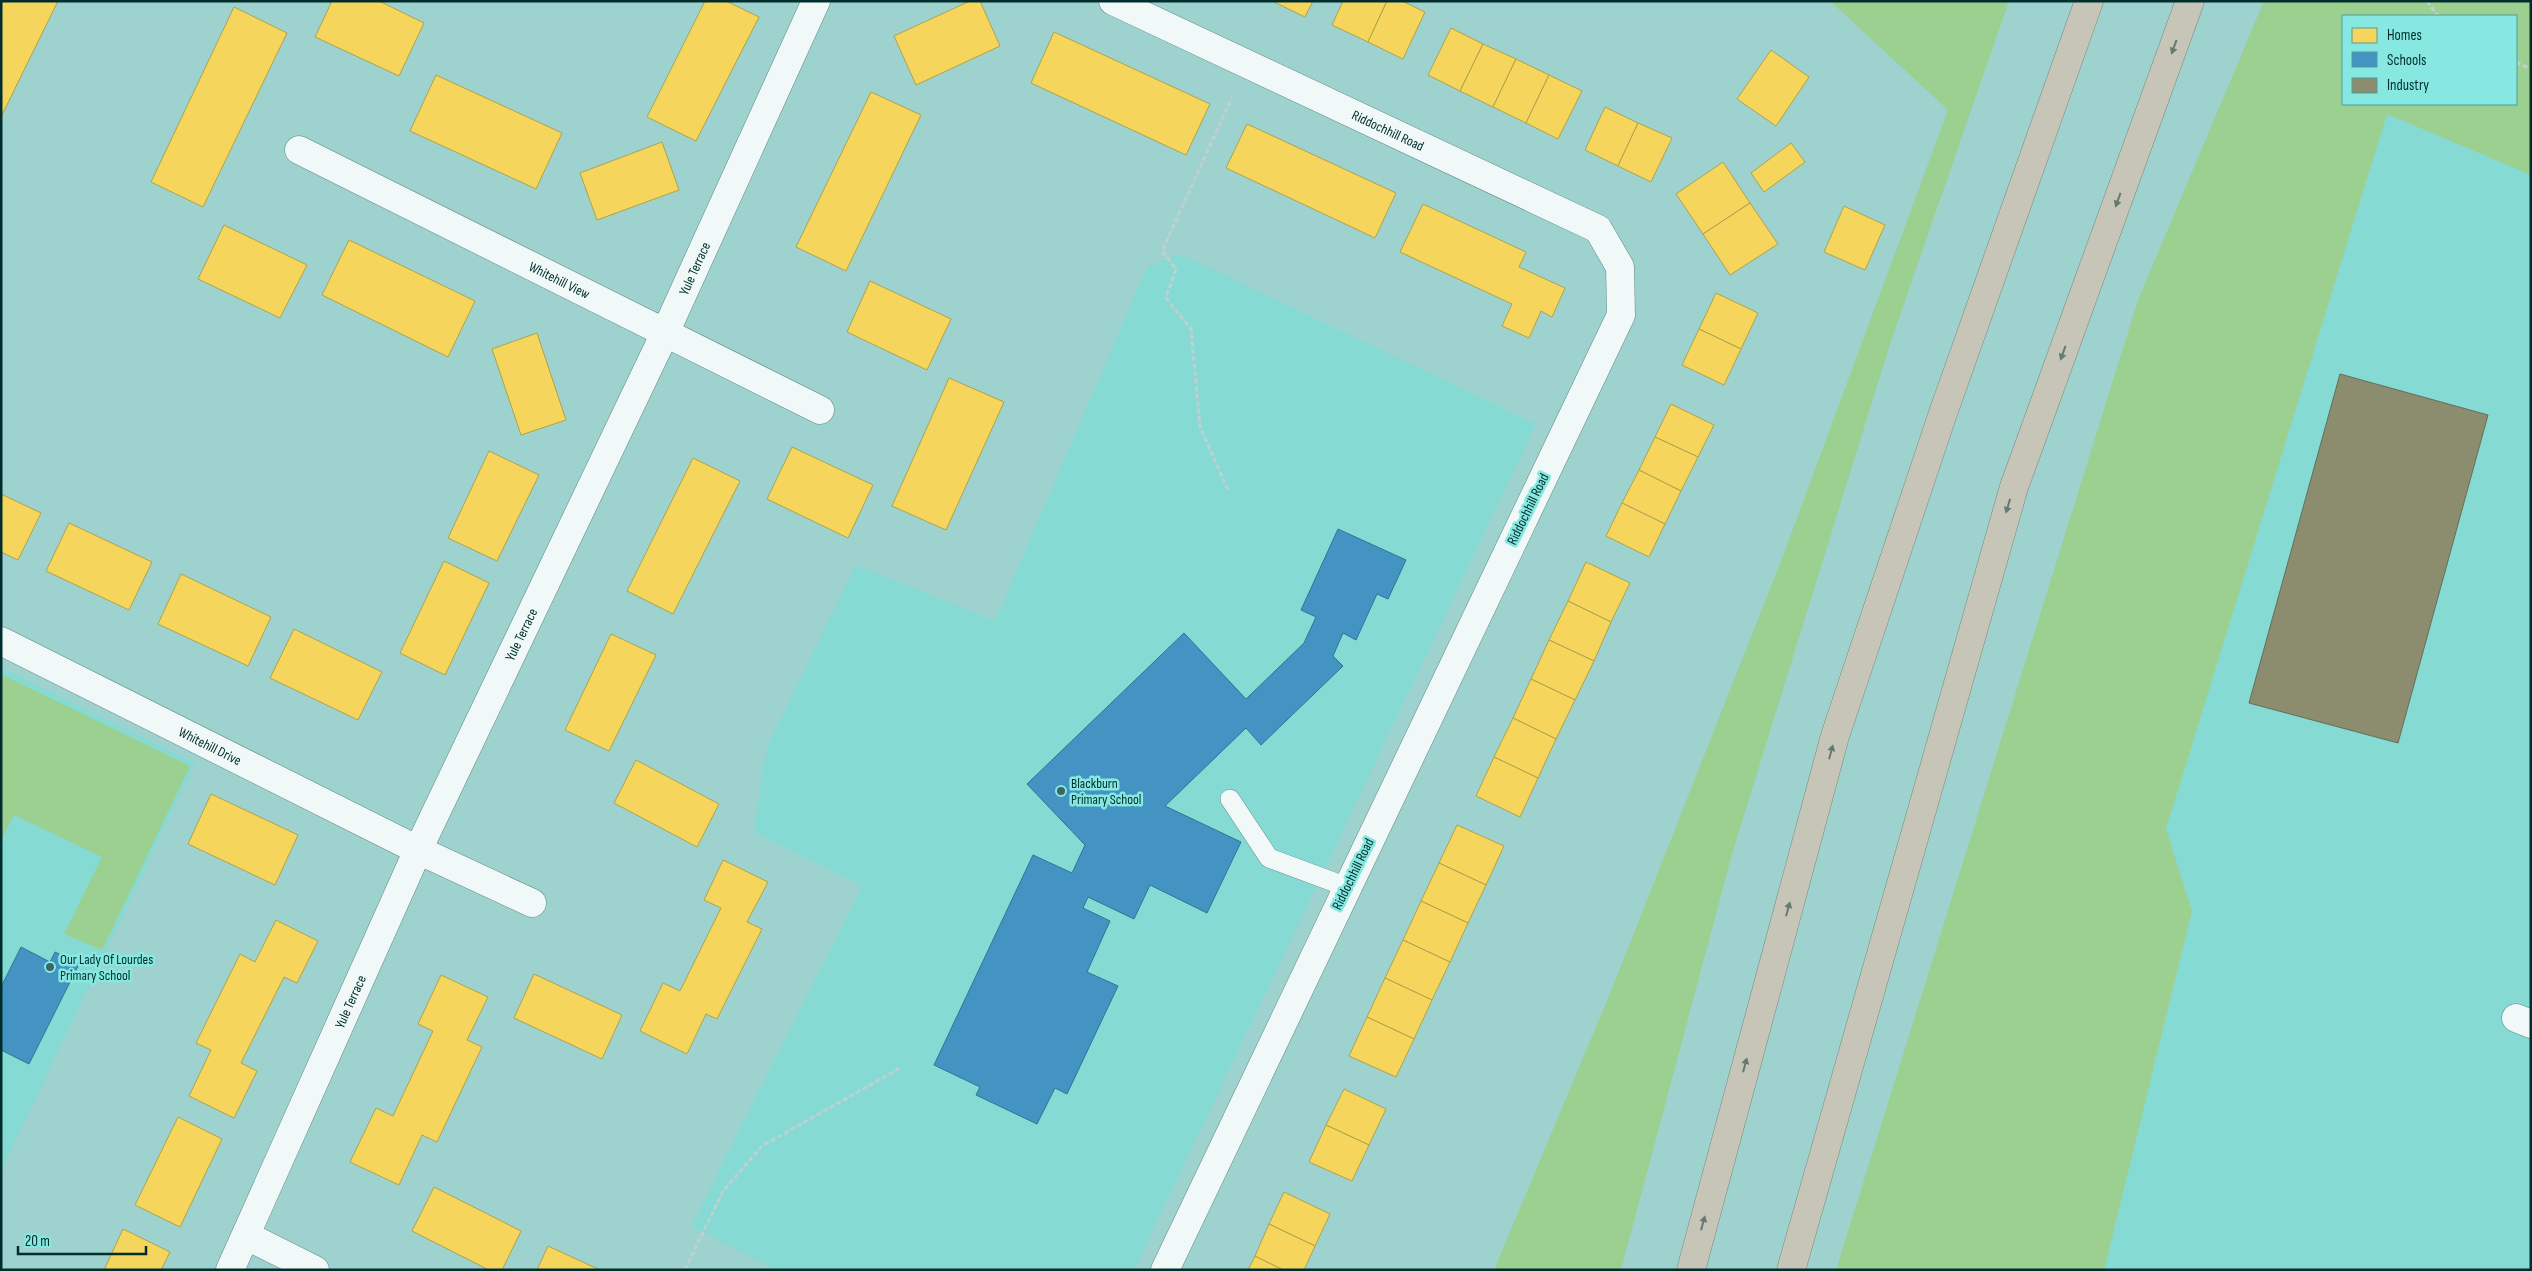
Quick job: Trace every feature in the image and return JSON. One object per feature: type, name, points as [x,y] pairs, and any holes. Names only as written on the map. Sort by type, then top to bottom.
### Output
[{"type":"highway","points":[[1691,1270],[1835,736],[1942,416],[2089,1]]},
{"type":"highway","points":[[1791,1270],[2014,487],[2190,1]]},
{"type":"street","name":"Yule Terrace","points":[[230,1270],[247,1236],[418,850],[665,333],[816,1]]},
{"type":"street","name":"Riddochhill Road","points":[[1113,1],[1598,229],[1620,267],[1621,315],[1165,1270]]},
{"type":"street","name":"Whitehill View","points":[[299,150],[820,410]]},
{"type":"street","name":"Whitehill Drive","points":[[1,641],[418,850],[532,903]]},
{"type":"street","points":[[247,1236],[315,1270]]},
{"type":"lane","points":[[1230,799],[1269,858],[1347,887]]},
{"type":"path","points":[[2427,1],[2437,15]]},
{"type":"path","points":[[2517,62],[2531,69]]},
{"type":"path","points":[[1228,490],[1200,427],[1191,329],[1166,298],[1176,269],[1162,251],[1247,65]]},
{"type":"path","points":[[685,1270],[723,1191],[762,1146],[900,1068]]},
{"type":"shaded area","points":[[2387,113],[2531,175],[2531,1270],[2104,1270],[2192,911],[2166,829]]},
{"type":"shaded area","name":"Blackburn Primary School","points":[[1180,254],[1536,424],[1134,1270],[777,1270],[691,1226],[862,886],[754,832],[766,749],[856,565],[995,621],[1147,267]]},
{"type":"shaded area","name":"Our Lady Of Lourdes Primary School","points":[[1,668],[195,763],[1,1171]]},
{"type":"green space","points":[[1830,1],[2009,1],[1890,344],[1732,854],[1621,1270],[1494,1270],[1611,991],[1783,556],[1948,110]]},
{"type":"green space","points":[[2264,1],[2531,1],[2531,175],[2387,114],[2166,829],[2192,911],[2104,1270],[1836,1270],[2138,300]]},
{"type":"green space","points":[[1,674],[190,766],[102,950],[64,934],[102,857],[14,815],[1,840]]},
{"type":"building: Homes","points":[[1,1],[58,1],[1,117]]},
{"type":"building: Homes","points":[[332,1],[379,1],[424,23],[399,76],[315,37]]},
{"type":"building: Homes","points":[[705,1],[726,1],[759,17],[696,141],[647,117]]},
{"type":"building: Homes","points":[[970,1],[980,1],[1000,46],[916,85],[894,36]]},
{"type":"building: Homes","points":[[1272,1],[1313,1],[1305,17]]},
{"type":"building: Homes","points":[[1343,1],[1387,1],[1368,42],[1332,25]]},
{"type":"building: Homes","points":[[1387,1],[1402,1],[1425,12],[1403,59],[1368,42]]},
{"type":"building: Homes","points":[[234,7],[287,33],[203,207],[151,182]]},
{"type":"building: Homes","points":[[1451,28],[1483,44],[1460,91],[1428,75]]},
{"type":"building: Homes","points":[[1054,32],[1210,104],[1186,155],[1031,83]]},
{"type":"building: Homes","points":[[1483,44],[1516,59],[1493,107],[1460,91]]},
{"type":"building: Homes","points":[[1771,50],[1809,77],[1776,126],[1737,99]]},
{"type":"building: Homes","points":[[1516,59],[1549,75],[1526,123],[1493,107]]},
{"type":"building: Homes","points":[[436,75],[562,133],[536,189],[410,131]]},
{"type":"building: Homes","points":[[1549,75],[1582,91],[1558,139],[1526,123]]},
{"type":"building: Homes","points":[[871,92],[921,115],[846,271],[796,247]]},
{"type":"building: Homes","points":[[1605,107],[1638,123],[1618,166],[1585,150]]},
{"type":"building: Homes","points":[[1638,123],[1672,138],[1651,182],[1618,166]]},
{"type":"building: Homes","points":[[1247,124],[1396,193],[1375,238],[1226,168]]},
{"type":"building: Homes","points":[[662,142],[679,190],[597,220],[580,173]]},
{"type":"building: Homes","points":[[1791,143],[1805,162],[1764,192],[1751,173]]},
{"type":"building: Homes","points":[[1723,162],[1750,203],[1703,234],[1676,194]]},
{"type":"building: Homes","points":[[1750,203],[1778,244],[1730,275],[1703,234]]},
{"type":"building: Homes","points":[[1423,204],[1526,252],[1519,267],[1565,288],[1552,317],[1541,311],[1529,338],[1502,326],[1512,304],[1400,252]]},
{"type":"building: Homes","points":[[1844,206],[1885,225],[1865,270],[1824,252]]},
{"type":"building: Homes","points":[[224,225],[307,265],[280,318],[198,279]]},
{"type":"building: Homes","points":[[349,240],[475,301],[448,357],[322,295]]},
{"type":"building: Homes","points":[[870,281],[951,319],[927,370],[847,332]]},
{"type":"building: Homes","points":[[1716,293],[1758,313],[1741,349],[1699,329]]},
{"type":"building: Homes","points":[[1699,329],[1741,349],[1724,385],[1682,365]]},
{"type":"building: Homes","points":[[537,333],[566,420],[521,435],[492,349]]},
{"type":"building: Homes","points":[[949,378],[1004,402],[946,530],[892,506]]},
{"type":"building: Homes","points":[[1671,404],[1714,425],[1698,457],[1655,437]]},
{"type":"building: Homes","points":[[1655,437],[1698,457],[1681,491],[1639,470]]},
{"type":"building: Homes","points":[[792,447],[873,485],[848,538],[767,499]]},
{"type":"building: Homes","points":[[489,451],[539,475],[497,561],[448,538]]},
{"type":"building: Homes","points":[[693,458],[740,481],[673,614],[627,591]]},
{"type":"building: Homes","points":[[1639,470],[1681,491],[1665,524],[1622,503]]},
{"type":"building: Homes","points":[[1,494],[41,513],[18,560],[1,552]]},
{"type":"building: Homes","points":[[1622,503],[1665,524],[1649,557],[1606,536]]},
{"type":"building: Homes","points":[[69,523],[152,562],[129,610],[46,571]]},
{"type":"building: Homes","points":[[444,561],[489,583],[445,675],[400,653]]},
{"type":"building: Homes","points":[[1586,562],[1630,583],[1611,622],[1568,601]]},
{"type":"building: Homes","points":[[181,574],[271,617],[248,666],[158,624]]},
{"type":"building: Homes","points":[[1568,601],[1611,622],[1594,661],[1549,640]]},
{"type":"building: Homes","points":[[294,629],[382,672],[358,720],[270,678]]},
{"type":"building: Homes","points":[[611,634],[656,655],[609,751],[565,730]]},
{"type":"building: Homes","points":[[1549,640],[1594,661],[1575,700],[1531,679]]},
{"type":"building: Homes","points":[[1531,679],[1575,700],[1556,739],[1513,718]]},
{"type":"building: Homes","points":[[1513,718],[1556,739],[1538,778],[1494,757]]},
{"type":"building: Homes","points":[[1494,757],[1538,778],[1520,817],[1476,796]]},
{"type":"building: Homes","points":[[636,760],[719,804],[697,847],[614,803]]},
{"type":"building: Homes","points":[[211,794],[298,835],[275,885],[188,844]]},
{"type":"building: Homes","points":[[1457,825],[1504,846],[1486,885],[1439,863]]},
{"type":"building: Homes","points":[[723,860],[768,882],[747,922],[762,929],[717,1019],[706,1014],[687,1054],[640,1031],[663,983],[680,991],[721,908],[704,900]]},
{"type":"building: Homes","points":[[1439,863],[1486,885],[1468,923],[1421,901]]},
{"type":"building: Homes","points":[[1421,901],[1468,923],[1450,962],[1403,940]]},
{"type":"building: Homes","points":[[276,920],[318,941],[297,983],[284,977],[241,1063],[257,1071],[234,1118],[189,1096],[211,1050],[196,1043],[240,954],[255,962]]},
{"type":"building: Homes","points":[[1403,940],[1450,962],[1432,1000],[1385,978]]},
{"type":"building: Homes","points":[[534,974],[622,1015],[602,1059],[514,1018]]},
{"type":"building: Homes","points":[[441,975],[488,997],[467,1040],[482,1047],[437,1142],[422,1135],[399,1185],[350,1162],[376,1108],[393,1116],[433,1031],[418,1024]]},
{"type":"building: Homes","points":[[1385,978],[1432,1000],[1414,1039],[1367,1017]]},
{"type":"building: Homes","points":[[1367,1017],[1414,1039],[1396,1077],[1349,1056]]},
{"type":"building: Homes","points":[[1344,1089],[1386,1109],[1369,1145],[1326,1125]]},
{"type":"building: Homes","points":[[178,1117],[222,1139],[180,1227],[135,1205]]},
{"type":"building: Homes","points":[[1326,1125],[1369,1145],[1352,1181],[1309,1162]]},
{"type":"building: Homes","points":[[434,1187],[521,1231],[502,1270],[489,1270],[412,1231]]},
{"type":"building: Homes","points":[[1284,1192],[1330,1214],[1315,1246],[1269,1224]]},
{"type":"building: Homes","points":[[1269,1224],[1315,1246],[1304,1270],[1283,1270],[1255,1256]]},
{"type":"building: Homes","points":[[123,1229],[170,1252],[161,1270],[104,1270]]},
{"type":"building: Homes","points":[[548,1246],[600,1270],[537,1270]]},
{"type":"building: Homes","points":[[1255,1256],[1283,1270],[1248,1270]]},
{"type":"building: Schools","points":[[1338,529],[1406,560],[1388,599],[1377,594],[1356,640],[1343,633],[1333,656],[1343,666],[1261,745],[1246,728],[1165,806],[1241,842],[1207,913],[1150,885],[1134,919],[1088,897],[1083,908],[1110,921],[1087,972],[1118,986],[1067,1094],[1055,1088],[1037,1124],[976,1095],[980,1087],[934,1065],[1033,855],[1072,873],[1085,845],[1027,784],[1184,633],[1246,699],[1304,643],[1316,617],[1301,610]]},
{"type":"building: Schools","points":[[21,947],[50,962],[55,952],[79,964],[29,1064],[1,1050],[1,987]]},
{"type":"building: Industry","points":[[2340,374],[2488,415],[2398,743],[2249,703]]},
{"type":"place","name":"Blackburn Primary School","points":[[1061,791]]},
{"type":"place","name":"Our Lady Of Lourdes Primary School","points":[[50,967]]}]
